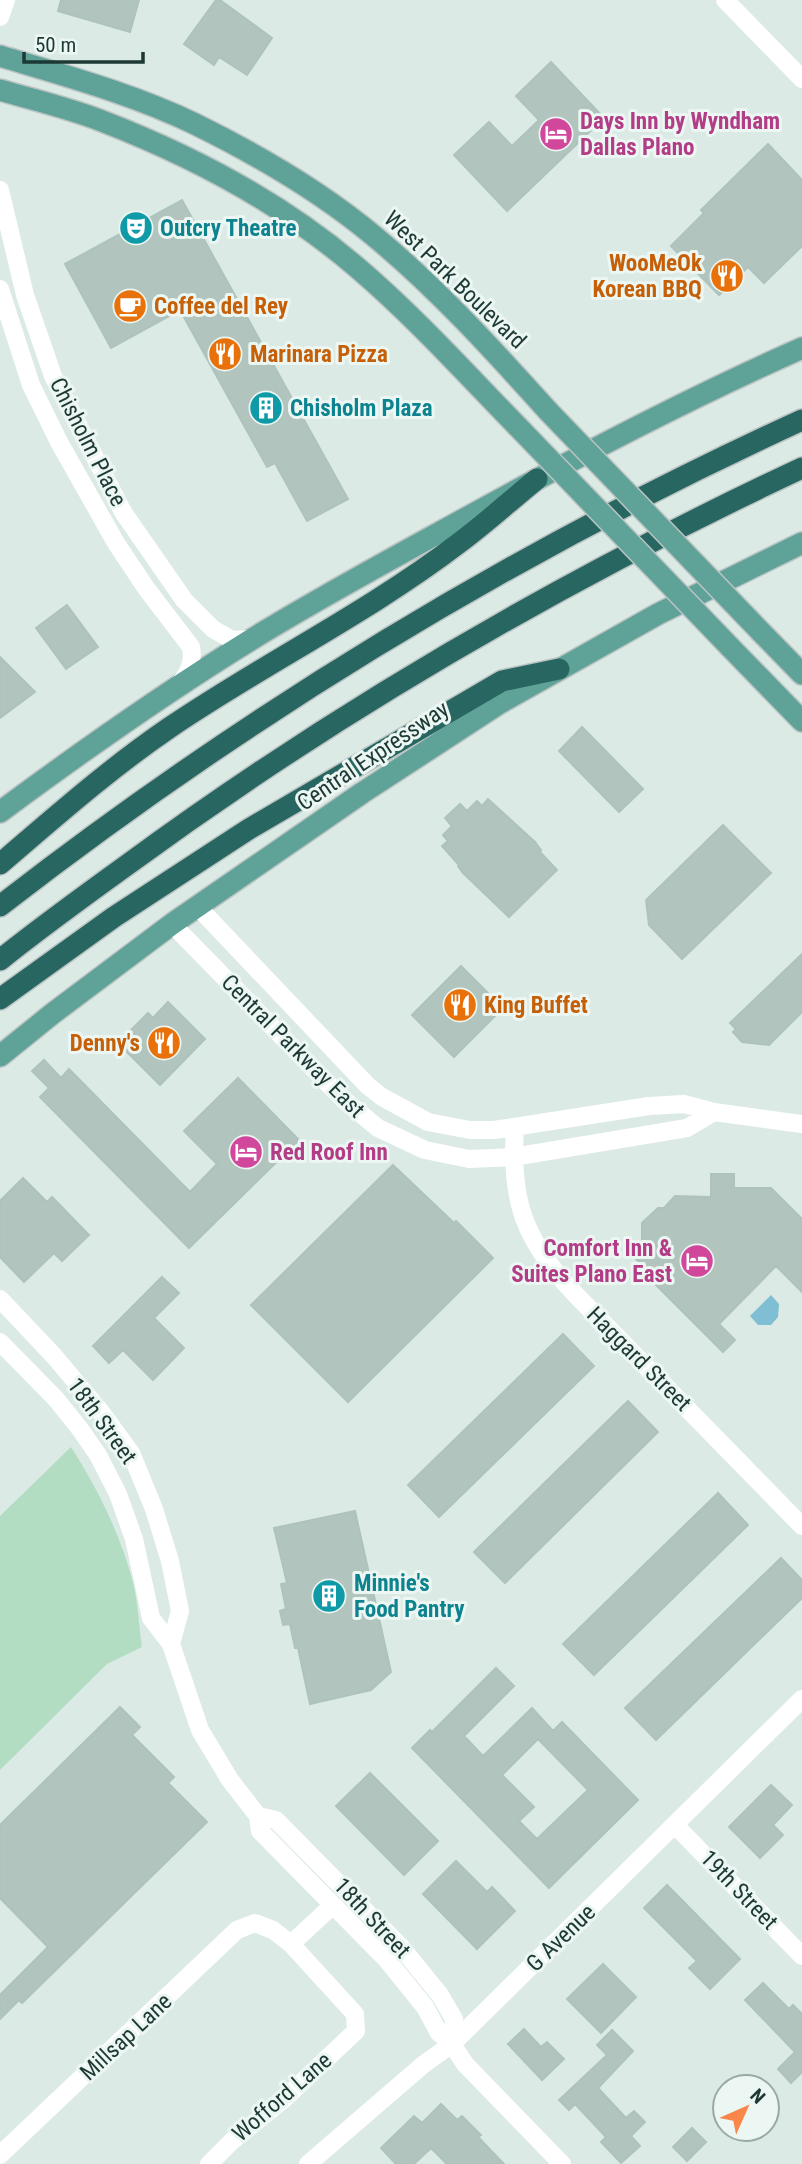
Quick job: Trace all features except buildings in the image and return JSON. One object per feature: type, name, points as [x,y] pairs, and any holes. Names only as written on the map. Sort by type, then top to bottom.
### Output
[{"type":"highway","points":[[0,906],[193,766],[388,641],[589,526],[802,421]]},
{"type":"highway","name":"Central Expressway","points":[[0,960],[173,831],[362,706],[516,613],[687,523],[802,468]]},
{"type":"highway","points":[[0,864],[98,779],[168,729],[387,592],[459,543],[537,479]]},
{"type":"highway","points":[[0,999],[114,917],[273,815],[502,681],[559,669]]},
{"type":"main road","name":"West Park Boulevard","points":[[0,56],[84,81],[164,111],[250,153],[295,180],[373,235],[418,274],[481,337],[549,412],[802,674]]},
{"type":"main road","points":[[0,90],[100,120],[205,166],[284,213],[359,269],[522,431],[802,721]]},
{"type":"main road","points":[[0,812],[177,687],[326,595],[537,479],[670,410],[802,348]]},
{"type":"main road","name":"Central Expressway","points":[[0,1056],[197,906],[362,793],[513,695],[658,614],[802,543]]},
{"type":"street","points":[[0,17],[6,0]]},
{"type":"street","points":[[724,0],[802,79]]},
{"type":"street","name":"Chisholm Place","points":[[0,190],[25,295],[53,376],[123,512],[184,600],[213,629],[232,640],[252,639]]},
{"type":"street","points":[[2,294],[25,295]]},
{"type":"street","name":"Chisholm Place","points":[[2,294],[31,385],[104,523],[146,588],[191,647],[190,669],[177,687]]},
{"type":"street","points":[[104,523],[123,512]]},
{"type":"street","name":"Central Parkway East","points":[[197,906],[382,1097],[428,1122],[470,1130],[515,1128],[649,1106],[684,1104],[714,1112],[802,1124]]},
{"type":"street","name":"Central Parkway East","points":[[172,924],[344,1100],[378,1128],[425,1150],[469,1158],[513,1157],[687,1128],[714,1112]]},
{"type":"street","points":[[317,1073],[337,1053]]},
{"type":"street","points":[[367,1119],[382,1097]]},
{"type":"street","name":"Haggard Street","points":[[515,1128],[513,1157],[516,1193],[524,1221],[553,1269],[802,1526]]},
{"type":"street","name":"18th Street","points":[[0,1299],[102,1412],[131,1453],[165,1545],[180,1611],[171,1644]]},
{"type":"street","points":[[0,1342],[21,1321]]},
{"type":"street","name":"18th Street","points":[[0,1342],[56,1399],[97,1455],[118,1494],[138,1554],[151,1618],[171,1644],[200,1730],[230,1780],[258,1816],[260,1831],[387,1960],[425,2007],[439,2033],[452,2044],[465,2064],[562,2164]]},
{"type":"street","points":[[138,1554],[165,1545]]},
{"type":"street","name":"G Avenue","points":[[308,2164],[424,2064],[452,2044],[802,1699]]},
{"type":"street","name":"18th Street","points":[[258,1816],[276,1820],[401,1947],[440,1995],[454,2019],[452,2044]]},
{"type":"street","name":"19th Street","points":[[675,1825],[802,1956]]},
{"type":"street","points":[[291,1944],[333,1905]]},
{"type":"street","name":"Millsap Lane","points":[[0,2155],[237,1930],[255,1923],[273,1930],[291,1944]]},
{"type":"street","name":"Wofford Lane","points":[[209,2164],[232,2141],[284,2099],[356,2031],[355,2014],[291,1944]]},
{"type":"green space","points":[[71,1447],[99,1496],[122,1547],[135,1590],[142,1647],[107,1664],[0,1770],[0,1516]]},
{"type":"water","points":[[771,1295],[779,1304],[778,1317],[771,1325],[758,1325],[750,1316]]},
{"type":"place","name":"Days Inn by Wyndham Dallas Plano","points":[[556,134]]},
{"type":"place","name":"Outcry Theatre","points":[[136,228]]},
{"type":"place","name":"WooMeOk Korean BBQ","points":[[727,276]]},
{"type":"place","name":"Coffee del Rey","points":[[130,306]]},
{"type":"place","name":"Marinara Pizza","points":[[225,354]]},
{"type":"place","name":"Chisholm Plaza","points":[[266,408]]},
{"type":"place","name":"King Buffet","points":[[460,1005]]},
{"type":"place","name":"Denny's","points":[[164,1043]]},
{"type":"place","name":"Red Roof Inn","points":[[246,1152]]},
{"type":"place","name":"Comfort Inn & Suites Plano East","points":[[697,1261]]},
{"type":"place","name":"Minnie's Food Pantry","points":[[329,1596]]}]
